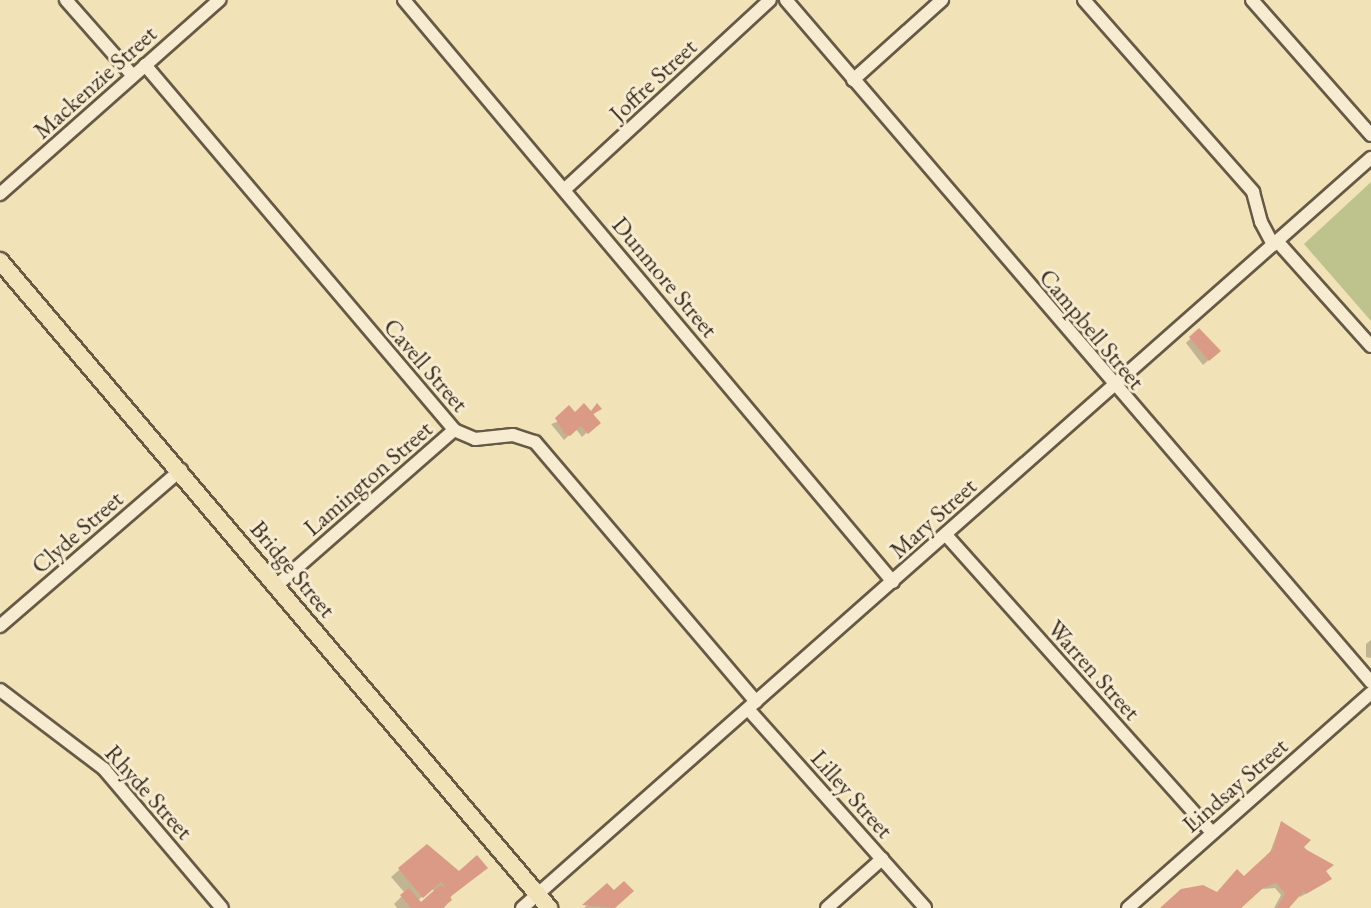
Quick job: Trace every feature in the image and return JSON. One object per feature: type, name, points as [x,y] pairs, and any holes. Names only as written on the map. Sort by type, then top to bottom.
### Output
[{"type":"main road","name":"Bridge Street","points":[[0,261],[181,470],[549,908]]},
{"type":"street","points":[[66,0],[133,76]]},
{"type":"street","name":"Mackenzie Street","points":[[0,194],[219,0]]},
{"type":"street","name":"Dunmore Street","points":[[404,0],[893,582]]},
{"type":"street","name":"Joffre Street","points":[[564,190],[770,0]]},
{"type":"street","name":"Campbell Street","points":[[786,0],[1113,387],[1371,682]]},
{"type":"street","points":[[853,80],[942,0]]},
{"type":"street","points":[[1084,0],[1253,192],[1261,222],[1275,243],[1371,346]]},
{"type":"street","points":[[1252,0],[1371,135]]},
{"type":"street","name":"Cavell Street","points":[[145,65],[454,430],[475,439],[513,435],[535,442],[752,705]]},
{"type":"street","name":"Mary Street","points":[[522,908],[1371,158]]},
{"type":"street","name":"Lamington Street","points":[[277,585],[454,430]]},
{"type":"street","name":"Clyde Street","points":[[0,626],[181,470]]},
{"type":"street","name":"Warren Street","points":[[946,534],[1212,833]]},
{"type":"street","name":"Rhyde Street","points":[[0,690],[104,769],[222,908]]},
{"type":"street","name":"Lindsay Street","points":[[1128,908],[1371,693]]},
{"type":"street","name":"Lilley Street","points":[[752,705],[925,908]]},
{"type":"street","points":[[827,908],[882,859]]},
{"type":"green space","points":[[1371,182],[1371,321],[1304,244]]},
{"type":"building","points":[[1199,328],[1221,351],[1209,361],[1189,337]]},
{"type":"building","points":[[584,403],[591,411],[597,403],[602,409],[593,414],[601,423],[588,434],[581,426],[570,436],[564,433],[555,418],[569,405],[575,412]]},
{"type":"building","points":[[1281,821],[1311,840],[1304,847],[1307,850],[1334,865],[1326,871],[1332,879],[1306,894],[1304,891],[1289,908],[1277,908],[1285,893],[1276,883],[1263,888],[1241,908],[1160,908],[1181,889],[1203,885],[1217,892],[1237,869],[1244,876],[1273,849]]},
{"type":"building","points":[[427,844],[459,871],[477,855],[488,868],[450,897],[452,900],[442,908],[411,908],[400,895],[409,888],[421,902],[440,885],[446,888],[441,882],[423,898],[398,868]]},
{"type":"building","points":[[624,881],[634,891],[615,908],[582,905],[607,883],[614,890]]}]
